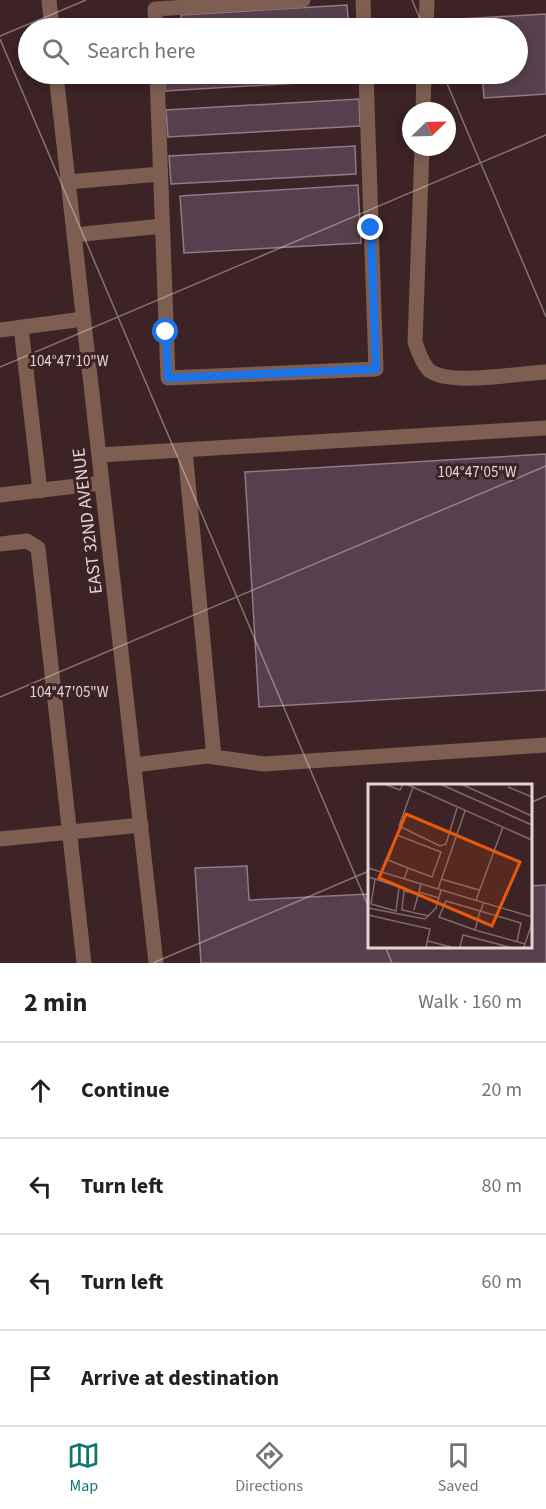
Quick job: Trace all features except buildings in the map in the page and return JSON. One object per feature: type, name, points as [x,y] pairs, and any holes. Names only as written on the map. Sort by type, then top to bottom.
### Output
[{"type":"street","points":[[48,0],[51,18]]},
{"type":"street","points":[[155,18],[155,9],[303,0]]},
{"type":"street","points":[[363,0],[364,18]]},
{"type":"street","points":[[426,18],[427,0]]},
{"type":"street","name":"EAST 32ND AVENUE","points":[[57,84],[156,963]]},
{"type":"street","points":[[157,84],[168,378],[376,369],[366,84]]},
{"type":"street","points":[[423,102],[424,84]]},
{"type":"street","points":[[422,156],[415,342],[420,356],[429,370],[446,378],[546,372]]},
{"type":"street","points":[[68,182],[160,174]]},
{"type":"street","points":[[74,235],[162,226]]},
{"type":"street","points":[[2,326],[21,327],[83,319]]},
{"type":"street","points":[[21,327],[40,491]]},
{"type":"street","points":[[99,455],[546,428]]},
{"type":"street","points":[[185,450],[214,757]]},
{"type":"street","points":[[0,495],[102,483]]},
{"type":"street","points":[[0,544],[27,541],[38,548],[84,963]]},
{"type":"street","points":[[134,765],[207,756],[264,764],[546,745]]},
{"type":"street","points":[[0,839],[141,825]]},
{"type":"route","points":[[166,332],[168,378],[376,369],[371,228]]}]
